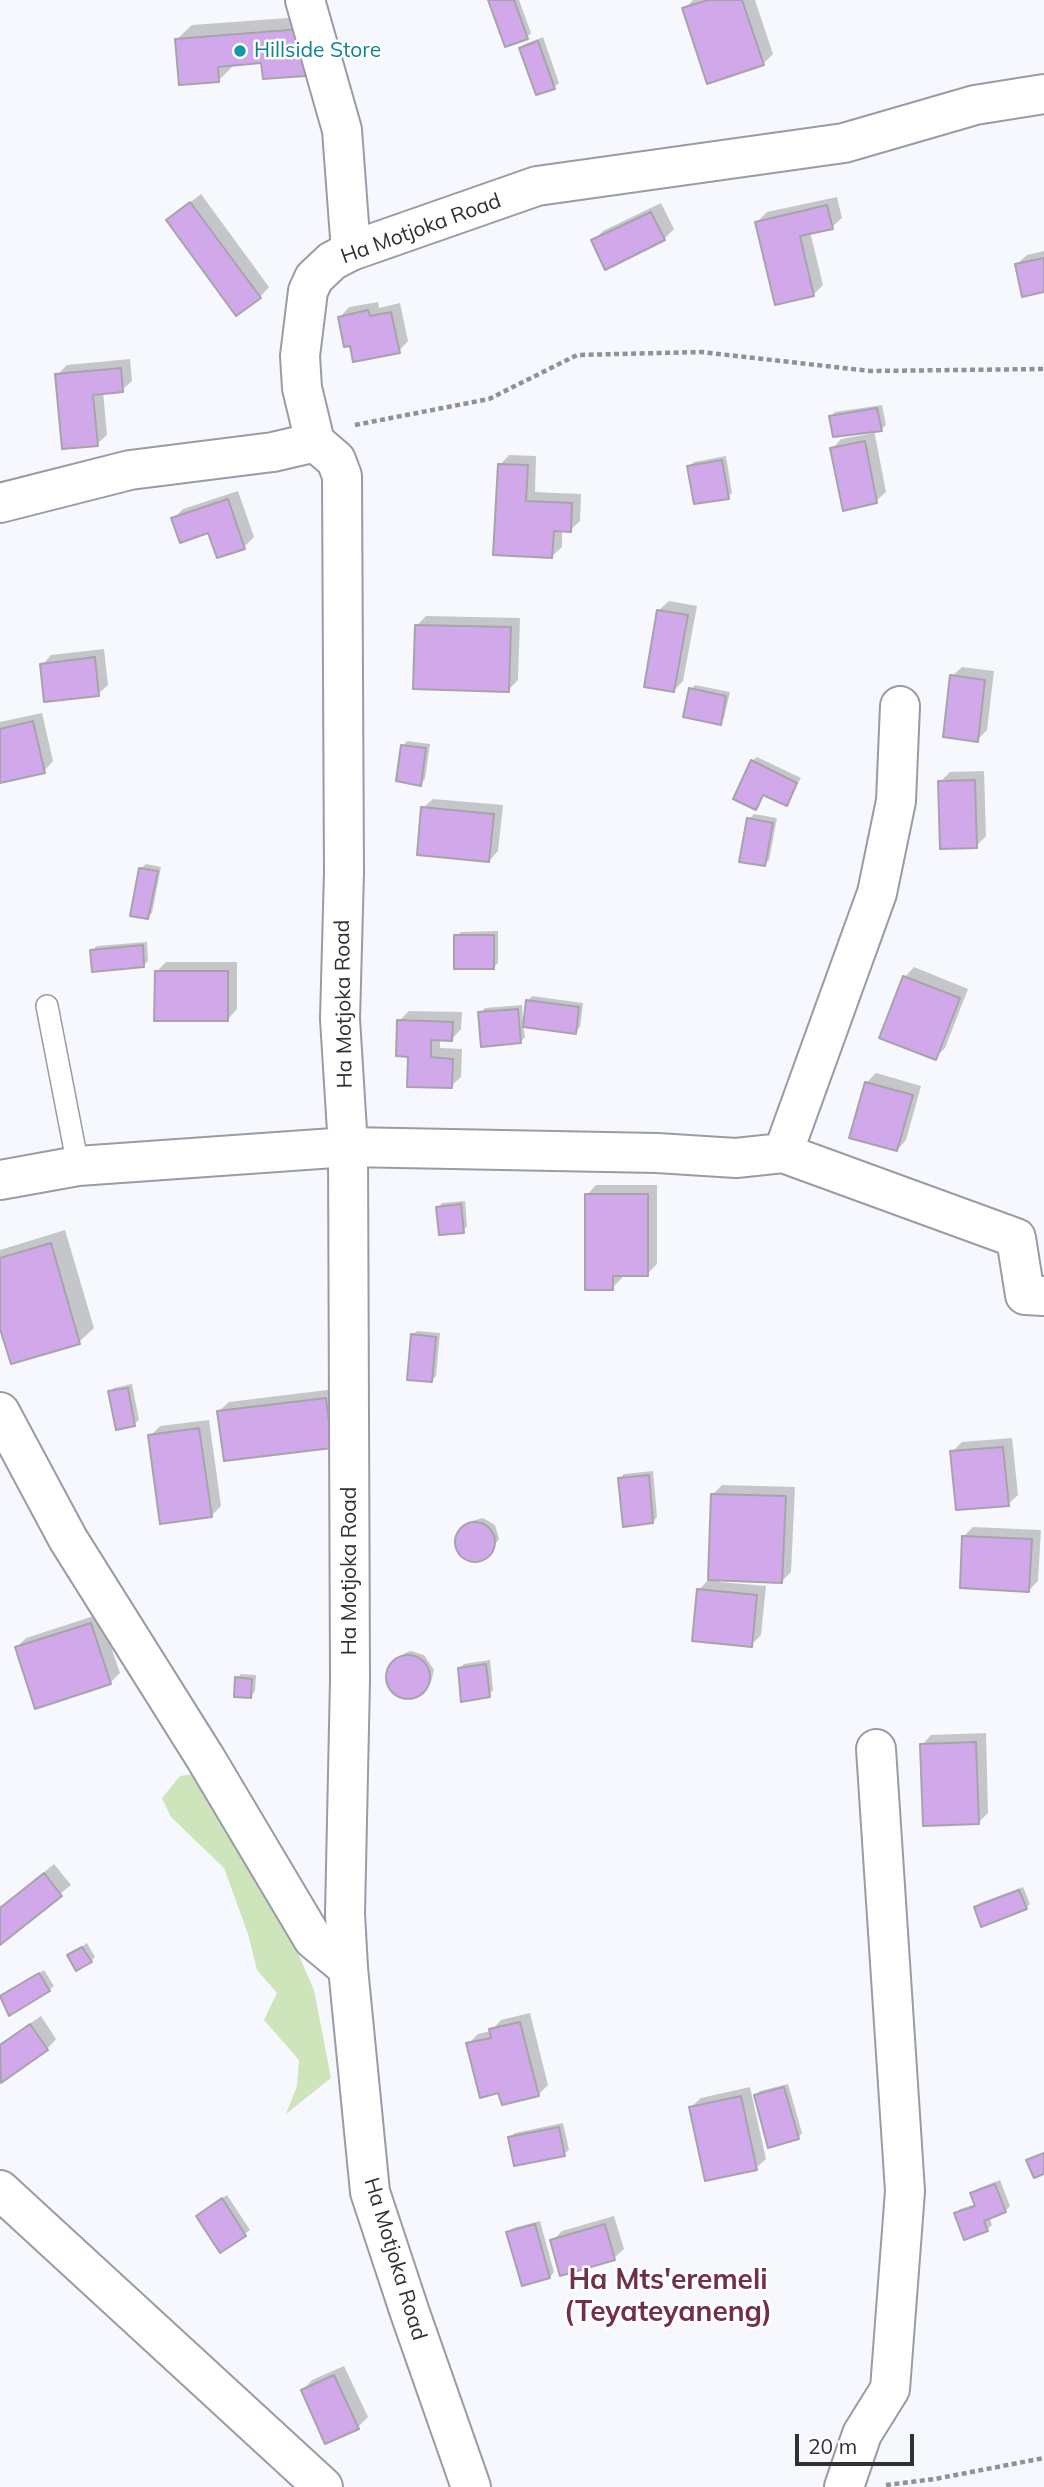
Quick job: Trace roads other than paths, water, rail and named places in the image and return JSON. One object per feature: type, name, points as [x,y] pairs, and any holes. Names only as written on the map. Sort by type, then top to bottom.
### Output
[{"type":"street","points":[[305,0],[342,130],[351,251]]},
{"type":"street","name":"Ha Motjoka Road","points":[[471,2487],[370,2192],[348,1968],[345,1914],[350,1680],[348,1147],[340,1019],[344,860],[342,476],[336,460],[316,442],[302,388],[301,367],[308,291],[314,278],[332,261],[351,251],[537,186],[844,143],[975,105],[1044,94]]},
{"type":"street","points":[[0,503],[130,470],[273,452],[316,442]]},
{"type":"street","points":[[783,1153],[877,893],[897,802],[900,706]]},
{"type":"street","points":[[0,1180],[78,1166],[348,1147],[657,1153],[736,1158],[783,1153],[1016,1238],[1025,1295],[1044,1296]]},
{"type":"street","points":[[0,1412],[68,1539],[206,1759],[313,1939],[348,1968]]},
{"type":"street","points":[[862,2486],[862,2434],[890,2389],[905,2191],[876,1749]]},
{"type":"street","points":[[0,2190],[323,2487]]},
{"type":"lane","points":[[47,1006],[78,1166]]},
{"type":"place","name":"Hillside Store","points":[[240,51]]},
{"type":"district","name":"Ha Mts'eremeli (Teyateyaneng)","points":[[668,2297]]}]
